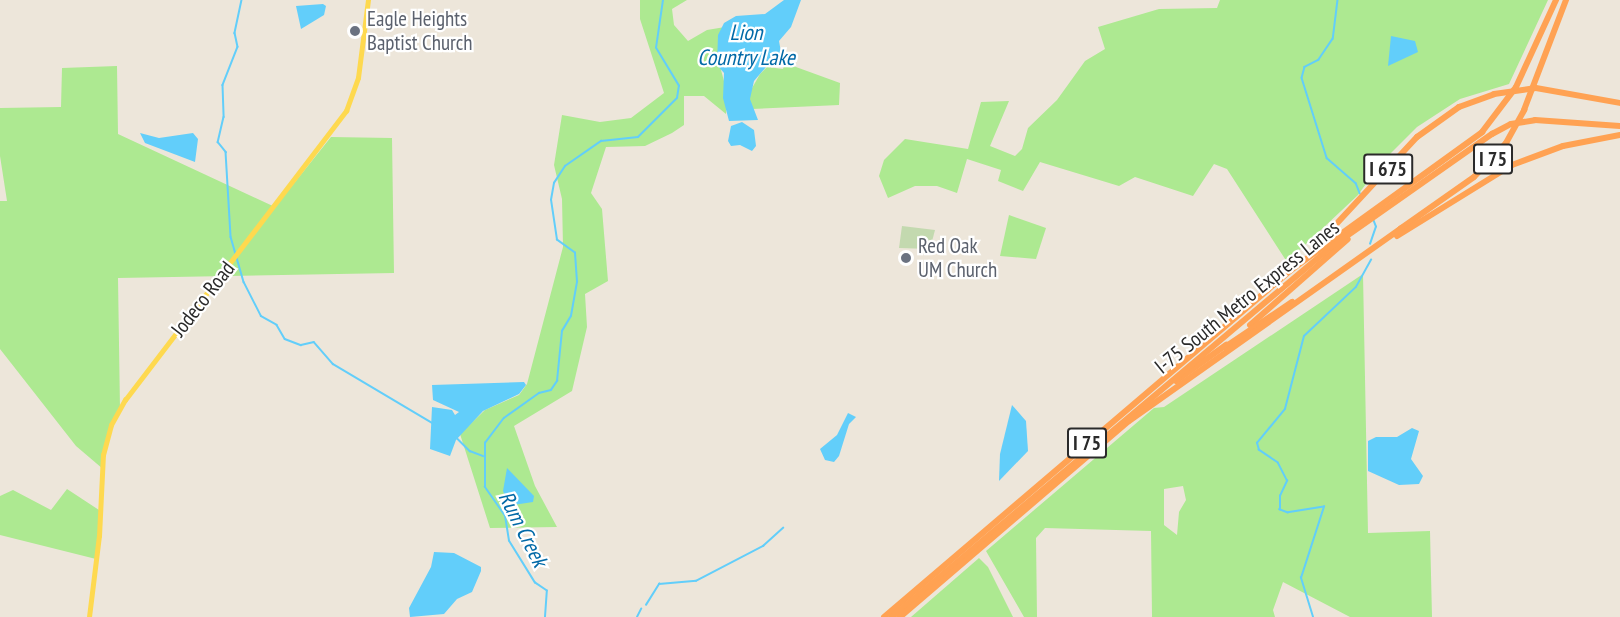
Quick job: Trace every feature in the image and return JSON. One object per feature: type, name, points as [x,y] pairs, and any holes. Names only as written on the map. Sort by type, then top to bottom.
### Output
[{"type":"highway","name":"I 75","points":[[884,617],[1291,270],[1473,140],[1492,122],[1516,87],[1556,0]]},
{"type":"highway","name":"I 75","points":[[900,617],[1129,421],[1381,246],[1401,228],[1474,177],[1506,143],[1524,110],[1566,0]]},
{"type":"highway","name":"I 675","points":[[1291,270],[1428,128],[1459,107],[1502,92],[1546,89],[1620,103]]},
{"type":"highway","name":"I-75 South Metro Express Lanes","points":[[892,617],[1243,320],[1372,218],[1382,207],[1511,124],[1525,121],[1620,126]]},
{"type":"highway","points":[[1381,246],[1512,165],[1563,146],[1620,135]]},
{"type":"highway","points":[[1243,320],[1382,207]]},
{"type":"highway","name":"I-75 South Metro Express Lanes","points":[[1144,404],[1225,347],[1362,226]]},
{"type":"highway","points":[[1225,347],[1401,228]]},
{"type":"main road","name":"Jodeco Road","points":[[89,617],[100,527],[103,455],[111,425],[125,400],[349,106],[358,78],[368,0]]},
{"type":"green space","points":[[640,0],[687,0],[672,9],[674,25],[688,41],[707,30],[725,27],[721,70],[727,92],[726,114],[704,96],[684,96],[684,125],[672,133],[645,146],[606,147],[591,193],[602,209],[608,281],[585,294],[587,327],[572,391],[514,426],[535,486],[557,527],[490,528],[460,434],[485,410],[519,395],[527,384],[563,247],[562,199],[554,165],[562,115],[600,122],[631,118],[664,93],[640,19]]},
{"type":"green space","points":[[1220,0],[1548,0],[1509,84],[1460,99],[1417,127],[1380,164],[1358,195],[1287,262],[1227,169],[1214,164],[1193,196],[1135,177],[1119,186],[1040,162],[1023,191],[998,181],[1001,170],[967,159],[957,193],[937,186],[915,186],[888,198],[879,176],[884,160],[905,139],[968,149],[981,102],[1009,101],[990,146],[1015,156],[1022,149],[1028,128],[1057,100],[1085,61],[1105,49],[1098,27],[1159,9],[1217,8]]},
{"type":"green space","points":[[785,63],[840,83],[839,105],[751,109],[747,97],[760,74],[767,67],[783,69]]},
{"type":"green space","points":[[117,66],[118,134],[275,207],[331,137],[392,138],[394,273],[118,278],[120,409],[110,426],[103,469],[76,446],[0,349],[0,201],[7,201],[0,156],[0,108],[61,107],[62,68]]},
{"type":"green space","points":[[1009,215],[1046,228],[1036,259],[1000,256]]},
{"type":"green space","points":[[902,226],[935,230],[930,249],[899,248]]},
{"type":"green space","points":[[1363,274],[1368,533],[1430,531],[1432,617],[1350,617],[1283,582],[1273,610],[1275,617],[1152,617],[1151,531],[1045,528],[1036,538],[1037,617],[1024,617],[986,551],[1154,408],[1164,407]],"holes":[[[1183,486],[1186,500],[1179,512],[1177,535],[1164,525],[1164,489]]]},
{"type":"green space","points":[[67,489],[102,512],[96,559],[0,535],[0,496],[13,490],[51,510]]},
{"type":"green space","points":[[979,558],[988,567],[1013,617],[911,617]]},
{"type":"water","name":"Lion Country Lake","points":[[784,0],[801,0],[791,27],[779,41],[783,63],[766,67],[754,81],[750,99],[758,120],[729,121],[723,98],[724,73],[717,65],[718,35],[724,23],[736,16],[765,14]]},
{"type":"water","points":[[323,4],[326,6],[324,15],[301,29],[296,6]]},
{"type":"water","points":[[1391,36],[1415,41],[1418,52],[1388,66]]},
{"type":"water","points":[[742,122],[754,130],[756,146],[752,151],[740,145],[731,146],[728,141],[731,126]]},
{"type":"water","points":[[140,133],[159,138],[193,133],[198,139],[195,162],[145,143]]},
{"type":"water","points":[[524,382],[526,385],[519,394],[483,411],[456,440],[450,456],[430,449],[432,407],[452,410],[455,415],[459,412],[433,400],[432,385]]},
{"type":"water","points":[[1012,405],[1026,421],[1028,451],[999,481],[1000,454]]},
{"type":"water","points":[[848,413],[856,417],[849,424],[839,456],[834,462],[825,460],[820,449],[837,435]]},
{"type":"water","points":[[1412,428],[1419,431],[1411,459],[1423,476],[1419,484],[1399,485],[1368,471],[1368,441],[1376,437],[1397,437]]},
{"type":"water","points":[[507,468],[534,496],[533,502],[513,505],[507,501],[503,491]]},
{"type":"water","points":[[434,552],[454,553],[481,567],[481,571],[472,592],[457,599],[444,614],[410,617],[409,608],[431,567]]},
{"type":"waterway","points":[[242,0],[235,33],[238,47],[223,85],[224,117],[218,142],[226,152],[231,237],[244,282],[261,316],[277,325],[285,339],[301,345],[314,342],[333,364],[434,424]]},
{"type":"waterway","name":"Rum Creek","points":[[545,617],[547,591],[535,583],[509,541],[505,516],[485,487],[485,443],[504,418],[539,393],[551,390],[557,381],[562,331],[571,316],[577,282],[575,253],[557,240],[551,200],[554,183],[565,166],[601,141],[638,137],[677,98],[679,86],[656,48],[663,0]]},
{"type":"waterway","points":[[1338,0],[1333,39],[1319,60],[1305,67],[1302,78],[1327,158],[1356,183],[1360,193]]},
{"type":"waterway","points":[[1370,244],[1376,227],[1373,219]]},
{"type":"waterway","points":[[1313,617],[1301,578],[1324,507],[1288,513],[1280,510],[1280,496],[1287,481],[1278,463],[1259,450],[1257,443],[1285,409],[1304,336],[1356,287],[1371,260]]},
{"type":"waterway","points":[[456,437],[470,451],[483,456]]},
{"type":"waterway","points":[[646,605],[659,584],[696,581],[763,546],[783,528]]},
{"type":"waterway","points":[[637,617],[641,609]]},
{"type":"place","name":"Eagle Heights Baptist Church","points":[[355,31]]},
{"type":"place","name":"Red Oak UM Church","points":[[906,258]]}]
